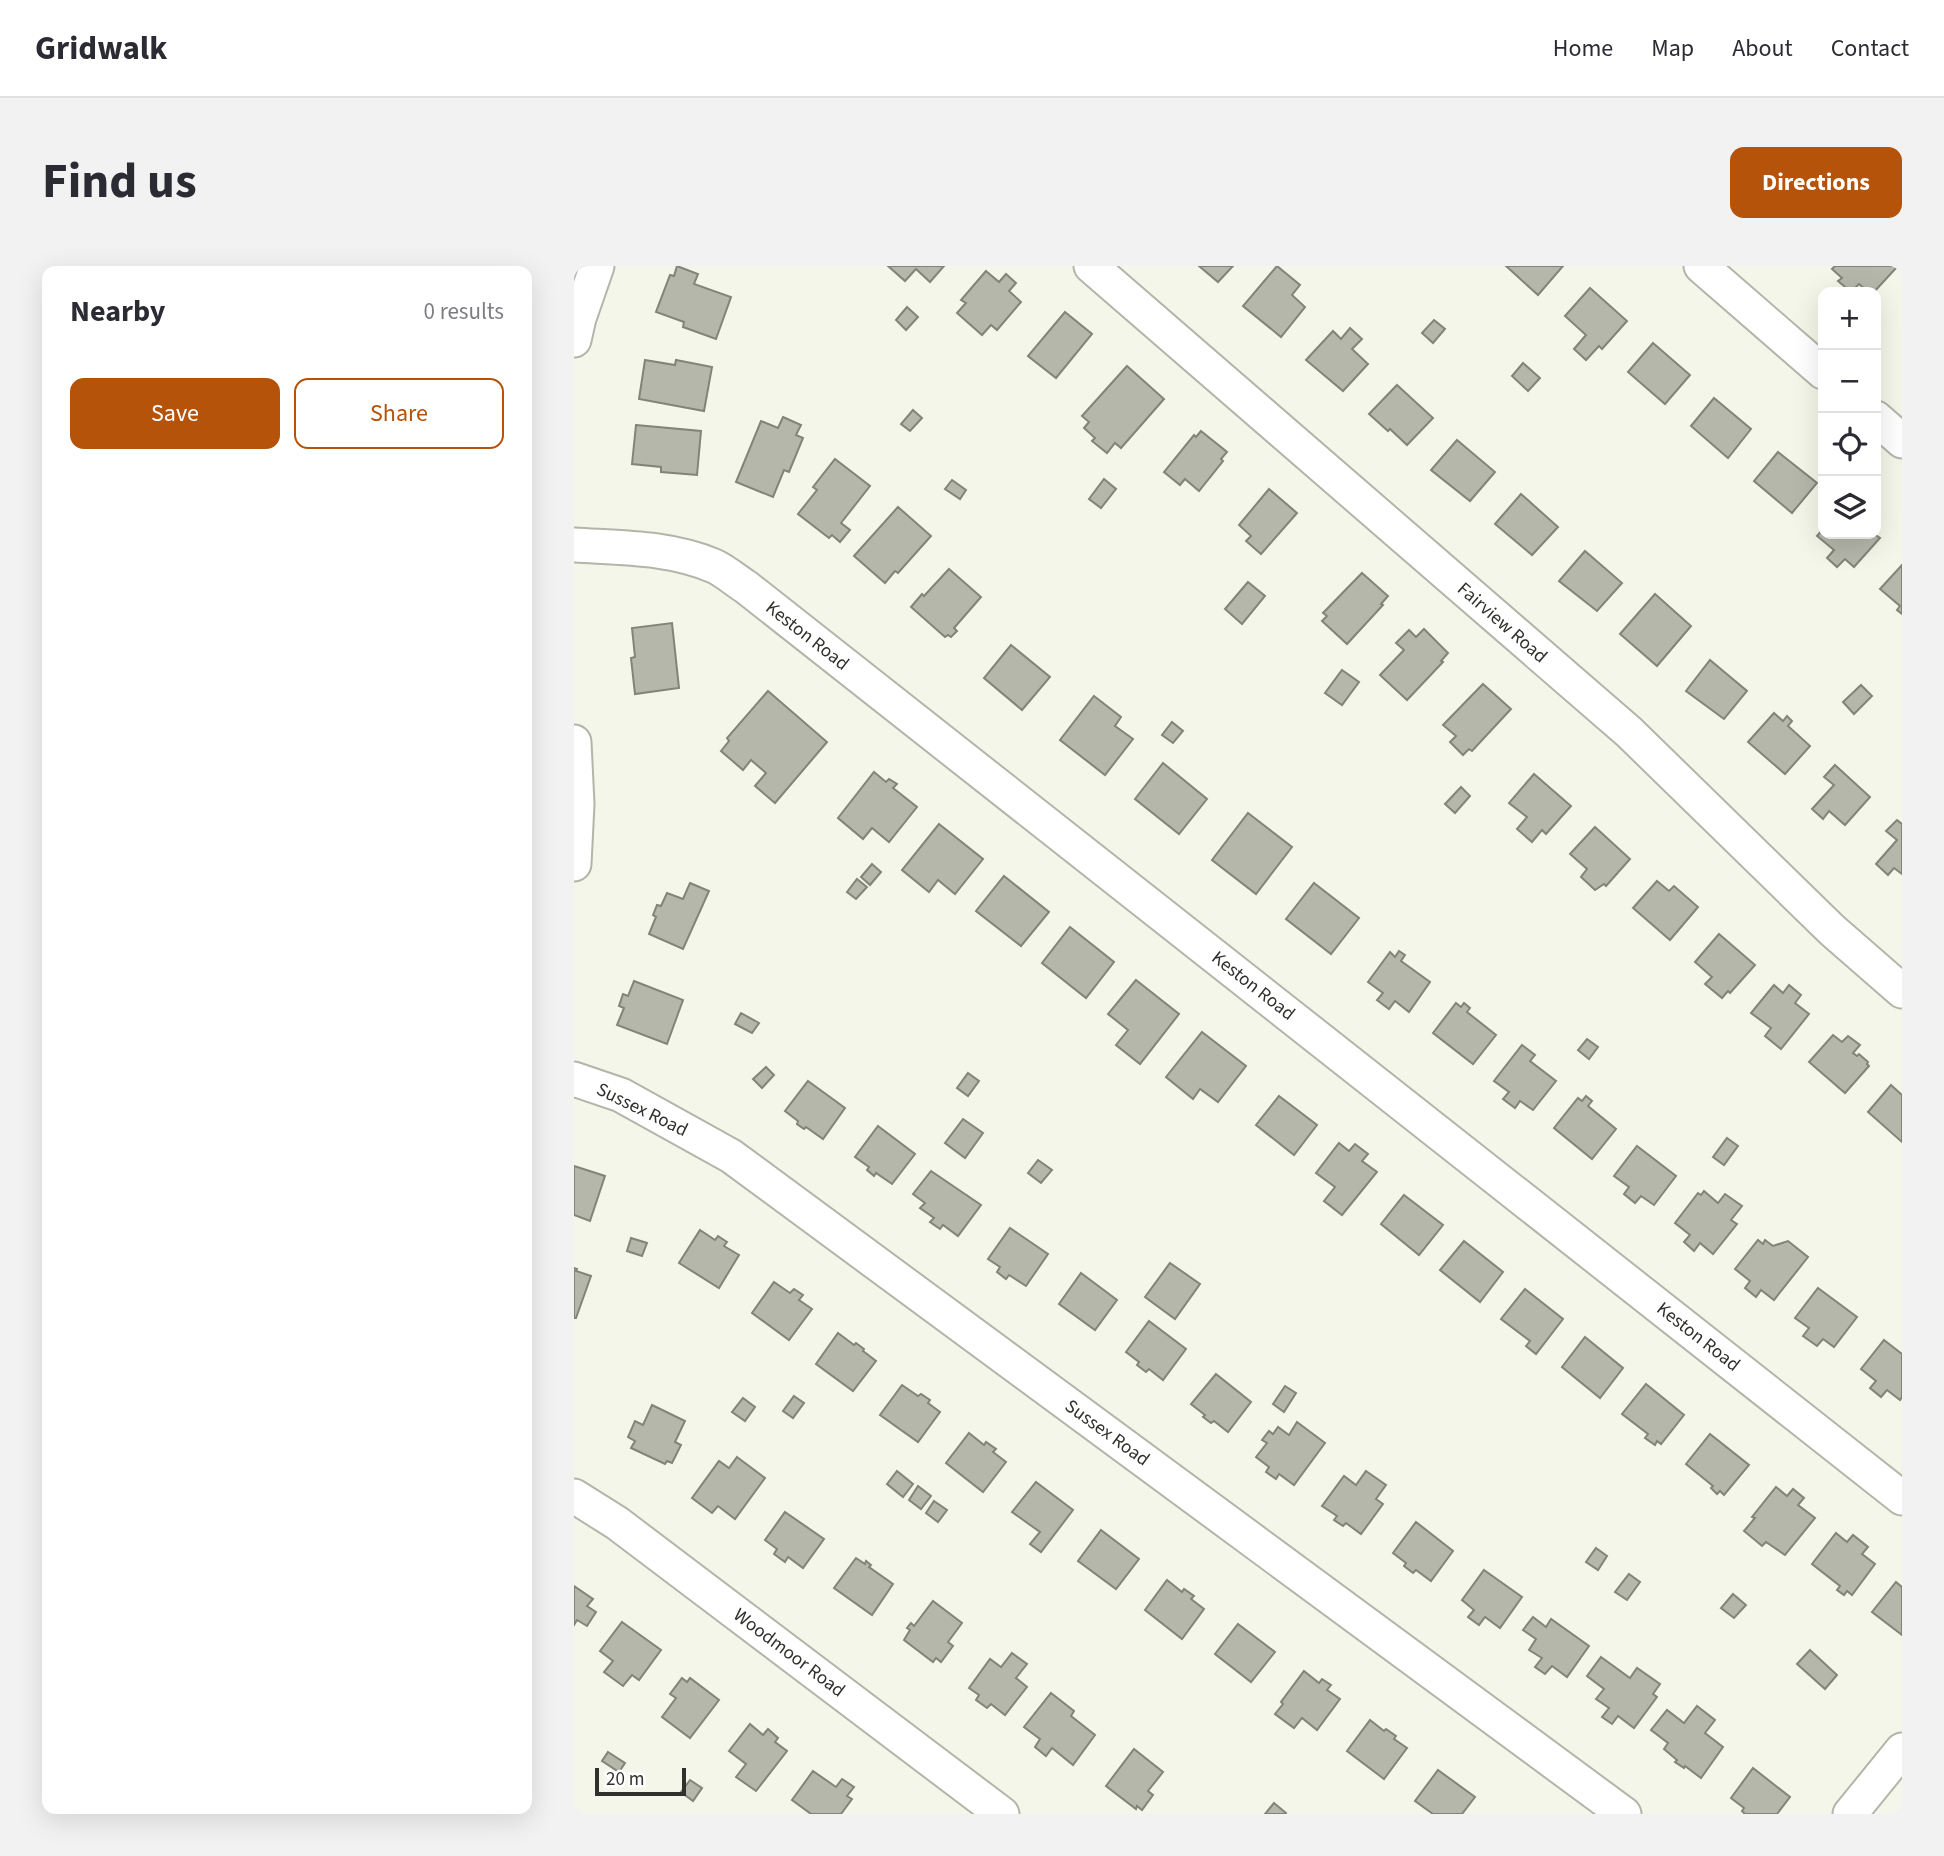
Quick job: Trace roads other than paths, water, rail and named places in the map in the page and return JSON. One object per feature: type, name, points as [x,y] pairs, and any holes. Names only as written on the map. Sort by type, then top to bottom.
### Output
[{"type":"street","points":[[574,340],[597,266]]},
{"type":"street","name":"Fairview Road","points":[[1091,266],[1629,733],[1832,930],[1902,991]]},
{"type":"street","points":[[1701,266],[1818,368]]},
{"type":"street","points":[[1881,422],[1902,441]]},
{"type":"street","name":"Keston Road","points":[[574,545],[651,549],[682,554],[716,567],[746,587],[1902,1498]]},
{"type":"street","points":[[574,742],[577,804],[574,863]]},
{"type":"street","name":"Sussex Road","points":[[574,1079],[621,1095],[731,1156],[1624,1814]]},
{"type":"street","name":"Woodmoor Road","points":[[574,1496],[617,1523],[1002,1814]]},
{"type":"street","points":[[1850,1814],[1902,1750]]}]
